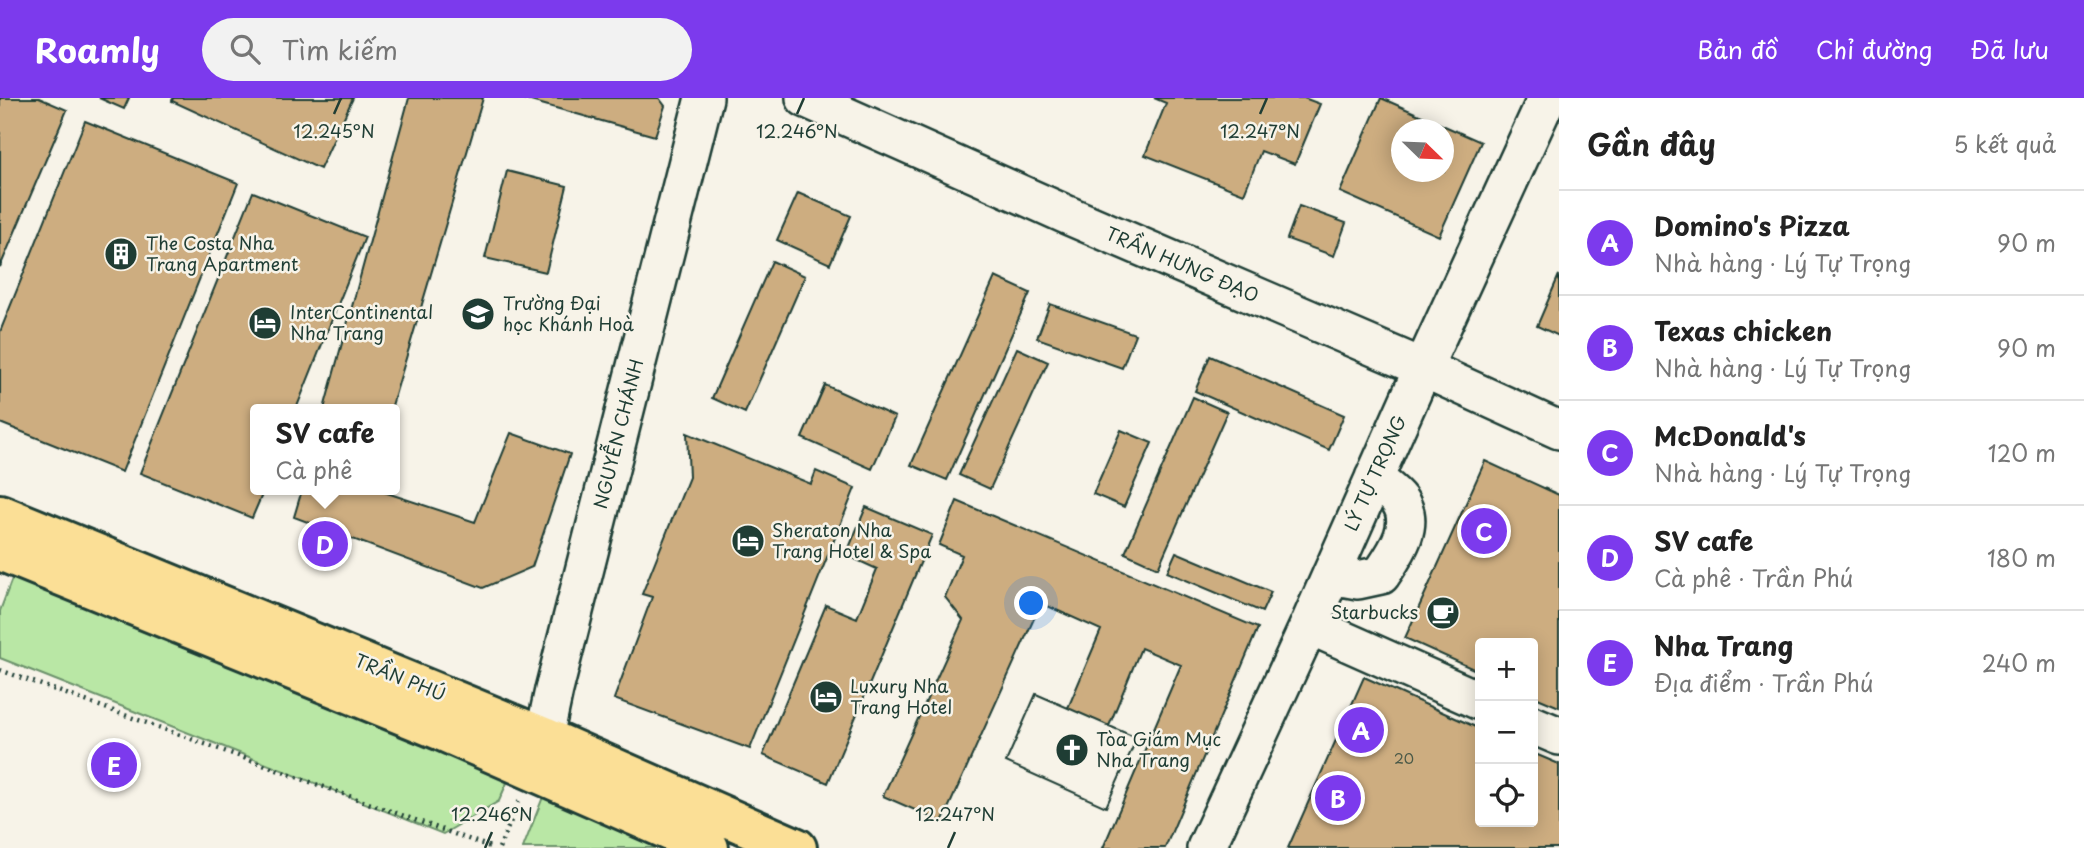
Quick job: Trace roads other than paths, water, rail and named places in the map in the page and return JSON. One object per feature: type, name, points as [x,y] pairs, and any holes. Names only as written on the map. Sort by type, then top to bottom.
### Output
[{"type":"main road","name":"TRẦN PHÚ","points":[[0,514],[538,754],[797,848]]},
{"type":"main road","name":"TRẦN PHÚ","points":[[0,551],[442,731],[538,754],[709,848]]},
{"type":"street","name":"NGUYỄN CHÁNH","points":[[538,754],[704,98]]},
{"type":"street","name":"TRẦN HƯNG ĐẠO","points":[[805,98],[1559,430]]},
{"type":"street","name":"LÝ TỰ TRỌNG","points":[[1206,848],[1547,98]]},
{"type":"street","points":[[1331,575],[1359,580],[1381,575],[1399,548],[1407,517],[1399,499],[1374,478]]},
{"type":"street","points":[[1309,625],[1475,699]]},
{"type":"street","points":[[1538,727],[1559,736]]},
{"type":"place","name":"The Costa Nha Trang Apartment","points":[[121,254]]},
{"type":"place","name":"Trường Đại học Khánh Hoà","points":[[478,314]]},
{"type":"place","name":"InterContinental Nha Trang","points":[[265,323]]},
{"type":"place","name":"McDonald's","points":[[1484,531]]},
{"type":"place","name":"Sheraton Nha Trang Hotel & Spa","points":[[748,541]]},
{"type":"place","name":"SV cafe","points":[[325,544]]},
{"type":"place","name":"Starbucks","points":[[1443,613]]},
{"type":"place","name":"Luxury Nha Trang Hotel","points":[[826,697]]},
{"type":"place","name":"Domino's Pizza","points":[[1361,730]]},
{"type":"place","name":"Tòa Giám Mục Nha Trang","points":[[1072,750]]},
{"type":"place","name":"Nha Trang","points":[[114,765]]},
{"type":"place","name":"Texas chicken","points":[[1338,798]]}]
